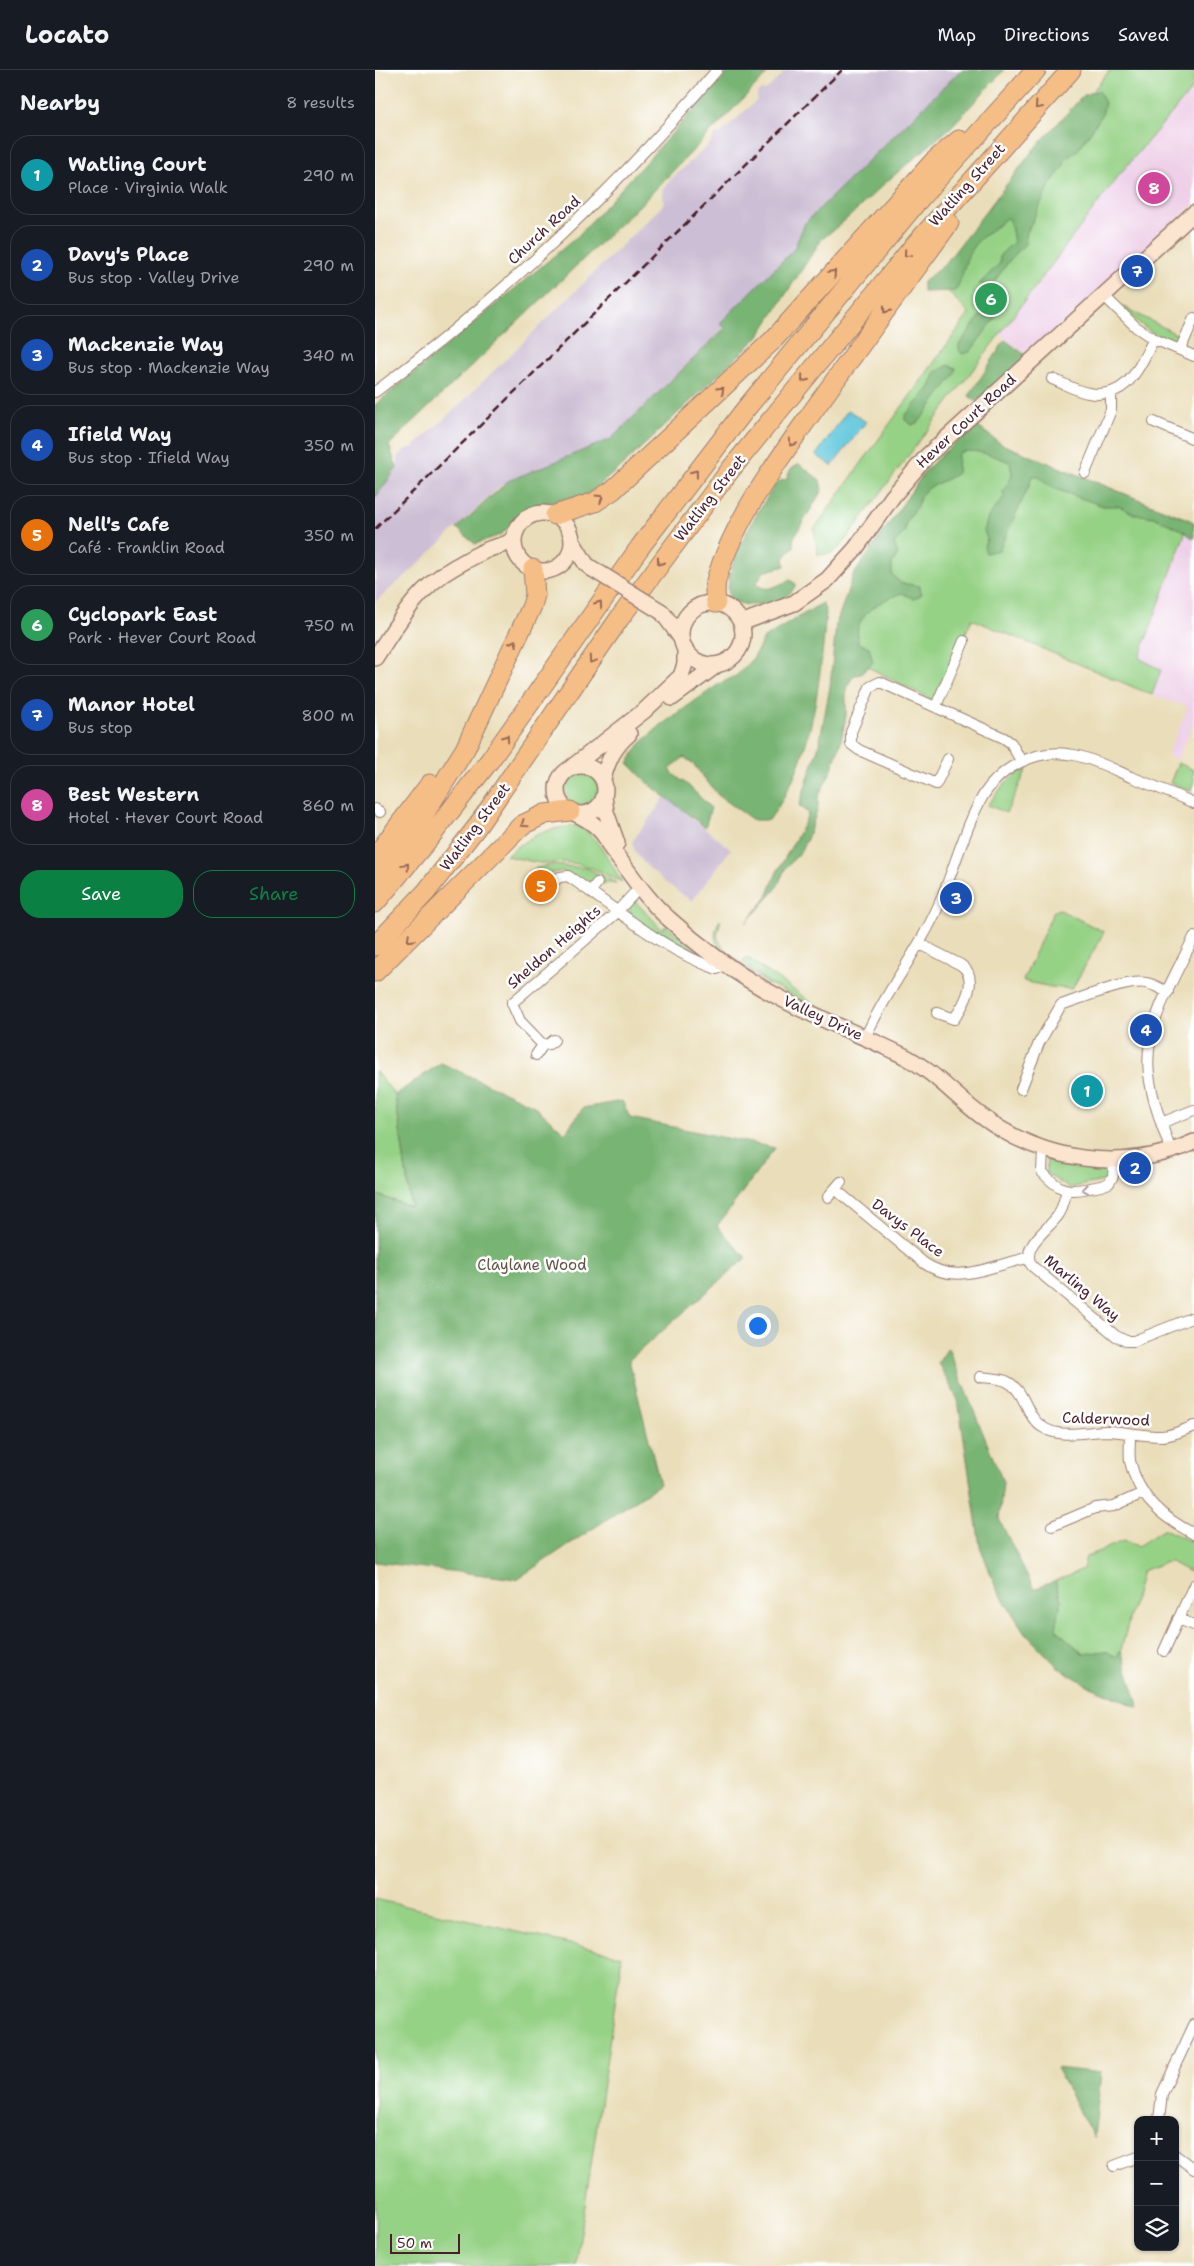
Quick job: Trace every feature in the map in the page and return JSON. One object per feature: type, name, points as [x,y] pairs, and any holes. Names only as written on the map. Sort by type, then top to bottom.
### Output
[{"type":"highway","name":"Watling Street","points":[[375,903],[491,760],[640,546],[732,426],[921,197],[1036,70]]},
{"type":"highway","name":"Watling Street","points":[[375,946],[426,892],[476,828],[619,620],[731,469],[907,254],[1071,70]]},
{"type":"highway","points":[[555,515],[595,502],[613,490],[773,340],[933,162],[1015,91]]},
{"type":"highway","points":[[716,603],[714,590],[716,578],[731,541],[753,502],[854,353],[1017,129]]},
{"type":"highway","points":[[375,880],[440,791],[467,745],[532,606],[535,595],[529,566]]},
{"type":"highway","points":[[375,857],[428,786],[501,671]]},
{"type":"highway","points":[[375,972],[522,825],[545,814],[570,811]]},
{"type":"street","name":"Church Road","points":[[375,392],[439,343],[543,253],[645,152],[717,70]]},
{"type":"street","name":"Hever Court Road","points":[[741,623],[794,603],[827,580],[856,548],[893,496],[927,456],[1194,213]]},
{"type":"street","points":[[1103,295],[1136,328],[1154,339],[1194,356]]},
{"type":"street","points":[[1180,350],[1194,318]]},
{"type":"street","points":[[1052,379],[1087,393],[1111,393],[1125,386],[1132,378],[1154,339]]},
{"type":"street","points":[[1085,473],[1111,410],[1111,393]]},
{"type":"street","points":[[1153,422],[1194,439]]},
{"type":"street","points":[[375,658],[424,590],[443,574],[488,549],[509,542],[527,518],[545,513],[555,515],[567,526],[572,541],[589,566],[662,612],[698,662],[717,665]]},
{"type":"street","points":[[515,534],[516,550],[529,566]]},
{"type":"street","points":[[560,565],[570,550],[572,541]]},
{"type":"street","points":[[472,559],[501,556],[511,557],[529,566],[543,570],[560,565],[589,566]]},
{"type":"street","points":[[662,612],[692,611],[707,603],[716,603],[731,609],[741,623],[743,641],[733,657],[688,684],[618,743],[609,759],[603,780],[604,796],[599,806],[591,812],[582,814],[570,811],[561,802],[557,790],[561,777],[644,711],[681,676],[685,664],[684,623],[692,611]]},
{"type":"street","points":[[936,706],[964,640]]},
{"type":"street","points":[[947,759],[936,784],[859,750],[851,744],[851,732],[869,687],[880,682],[1004,738],[1011,743],[1021,761]]},
{"type":"street","points":[[865,1038],[879,1011],[920,944],[944,894],[980,801],[1002,774],[1021,761],[1050,754],[1079,756],[1194,803]]},
{"type":"street","points":[[572,767],[583,765],[590,767],[599,773],[603,780]]},
{"type":"street","name":"Valley Drive","points":[[604,796],[606,812],[621,851],[622,861]]},
{"type":"street","name":"Valley Drive","points":[[570,811],[588,820],[598,828],[640,887],[667,918],[725,963],[782,999],[905,1057],[923,1068],[999,1128],[1043,1150],[1073,1157],[1114,1161],[1171,1152],[1194,1142]]},
{"type":"street","points":[[555,880],[568,876],[594,887],[619,910],[654,937],[679,952],[716,969],[721,968],[725,963]]},
{"type":"street","points":[[619,910],[640,887]]},
{"type":"street","name":"Sheldon Heights","points":[[543,1045],[520,1021],[512,1003],[619,910]]},
{"type":"street","points":[[1171,1152],[1150,1081],[1149,1054],[1153,1026],[1194,937]]},
{"type":"street","points":[[920,944],[962,966],[969,974],[969,989],[955,1018],[951,1019],[937,1013]]},
{"type":"street","points":[[1021,1089],[1039,1043],[1061,1005],[1104,990],[1140,982],[1149,983],[1168,992]]},
{"type":"street","points":[[536,1055],[543,1045],[549,1044],[553,1040]]},
{"type":"street","points":[[1161,1123],[1194,1110]]},
{"type":"street","points":[[1043,1150],[1042,1172],[1056,1186],[1067,1191],[1108,1184],[1113,1177],[1114,1161]]},
{"type":"street","name":"Davys Place","points":[[835,1189],[925,1263],[941,1271],[967,1274],[1028,1258]]},
{"type":"street","name":"Marling Way","points":[[1067,1191],[1059,1214],[1031,1246],[1028,1258],[1032,1266],[1124,1340],[1138,1340],[1194,1317]]},
{"type":"street","name":"Calderwood","points":[[980,1377],[1001,1379],[1012,1384],[1020,1393],[1035,1421],[1051,1432],[1062,1434],[1109,1432],[1162,1436],[1173,1435],[1194,1426]]},
{"type":"street","points":[[1130,1434],[1130,1461],[1143,1493],[1152,1506],[1169,1521],[1194,1534]]},
{"type":"street","points":[[1052,1526],[1095,1508],[1114,1506],[1143,1493]]},
{"type":"street","points":[[1164,1652],[1194,1585]]},
{"type":"street","points":[[1178,1619],[1194,1625]]},
{"type":"street","points":[[1159,2116],[1162,2094],[1194,2025]]},
{"type":"street","points":[[1114,2166],[1134,2158]]},
{"type":"street","points":[[1179,2159],[1187,2166],[1194,2169]]},
{"type":"shaded area","points":[[787,70],[961,70],[805,223],[794,249],[721,323],[725,327],[611,439],[501,485],[411,571],[375,602],[375,498],[397,468],[398,457],[405,449],[412,448],[455,409],[660,208],[664,202],[662,190],[670,180],[710,144],[716,134],[719,135],[757,100],[757,94],[761,90],[765,91]]},
{"type":"shaded area","points":[[1194,87],[1194,204],[1029,356],[1000,335],[1119,175]]},
{"type":"shaded area","points":[[1190,520],[1194,522],[1194,722],[1177,760],[1167,755],[1188,707],[1152,695],[1161,671],[1139,659]]},
{"type":"shaded area","points":[[665,797],[731,849],[692,901],[666,883],[645,864],[635,851],[632,842]]},
{"type":"green space","points":[[730,70],[771,70],[641,204],[389,445],[397,468],[375,498],[375,405],[578,236]]},
{"type":"green space","points":[[961,70],[1004,70],[950,128],[821,240],[758,337],[622,466],[581,500],[547,502],[522,516],[500,535],[475,544],[457,528],[508,481],[611,439],[725,328],[720,323],[794,249],[805,223]]},
{"type":"green space","points":[[1110,70],[1194,70],[1194,87],[1119,175],[840,547],[832,553],[818,555],[814,529],[969,314],[937,279],[1083,96],[1092,92]]},
{"type":"green space","points":[[1099,91],[1105,103],[1102,115],[1078,150],[1066,159],[1063,167],[1051,183],[1027,232],[1025,244],[1009,261],[992,285],[979,284],[1000,263],[1000,255],[1014,242],[1010,220],[1006,218],[974,245],[968,255],[955,291],[923,292],[923,282],[945,264],[1035,148],[1083,96]]},
{"type":"green space","points":[[995,302],[1002,308],[970,352],[962,354],[959,350],[959,345],[989,304]]},
{"type":"green space","points":[[1122,306],[1178,335],[1179,338],[1164,338],[1147,330]]},
{"type":"green space","points":[[1005,340],[1028,357],[977,402],[969,396]]},
{"type":"green space","points":[[949,365],[956,368],[955,374],[919,422],[912,425],[905,420],[905,416],[930,387],[936,372]]},
{"type":"green space","points":[[974,424],[1001,444],[1190,520],[1139,658],[1161,670],[1152,695],[972,619],[934,701],[835,650],[836,625],[853,576],[927,469]]},
{"type":"green space","points":[[974,424],[1001,444],[1194,522],[1194,539],[1182,530],[1153,517],[1134,514],[1119,506],[1103,506],[1050,487],[1038,476],[1032,476],[999,550],[986,553],[984,546],[987,539],[984,531],[988,517],[1004,497],[1003,492],[1012,475],[1010,462],[978,452],[964,451],[958,453],[957,473],[923,493],[907,520],[905,532],[894,543],[898,554],[892,563],[892,575],[901,583],[920,586],[921,595],[914,599],[902,593],[889,598],[876,605],[861,620],[858,627],[858,643],[869,647],[873,662],[861,674],[854,675],[846,688],[846,716],[840,745],[831,771],[818,797],[818,808],[807,839],[799,854],[786,867],[776,889],[746,923],[767,897],[777,872],[805,822],[808,813],[799,806],[819,745],[830,687],[836,625],[853,576],[927,469]]},
{"type":"green space","points":[[799,464],[820,480],[822,490],[793,539],[794,547],[784,558],[785,566],[763,572],[756,584],[760,587],[769,588],[790,580],[796,584],[791,592],[776,602],[747,605],[730,600],[728,587],[730,573],[743,539],[777,482],[787,479],[790,470]]},
{"type":"green space","points":[[822,603],[826,612],[821,666],[812,721],[796,773],[784,797],[769,820],[753,820],[718,795],[694,765],[684,757],[670,769],[673,774],[689,786],[711,808],[705,827],[650,785],[628,763],[639,745],[661,725],[719,684],[736,676],[754,657],[764,638]]},
{"type":"green space","points":[[1178,763],[1194,770],[1194,785],[1191,791],[1170,783]]},
{"type":"green space","points":[[1028,767],[1006,813],[988,805],[1005,783]]},
{"type":"green space","points":[[581,772],[588,773],[593,777],[597,782],[597,796],[593,801],[588,805],[581,806],[574,805],[569,801],[565,796],[564,789],[565,782],[569,777],[574,773]]},
{"type":"green space","points":[[574,826],[589,833],[595,840],[622,882],[592,868],[578,864],[563,862],[544,864],[506,856],[522,843],[537,835],[554,829]]},
{"type":"green space","points":[[552,865],[587,868],[616,883],[586,883],[563,871],[542,875],[538,872],[533,876],[529,873],[536,868]]},
{"type":"green space","points":[[636,902],[662,929],[666,926],[713,962],[671,945],[629,915],[629,907]]},
{"type":"green space","points":[[1058,909],[1104,932],[1072,989],[1023,981],[1053,912]]},
{"type":"green space","points":[[720,920],[718,938],[721,944],[749,970],[770,984],[743,962],[745,958],[814,1004],[861,1027],[856,1028],[774,986],[766,984],[718,946],[715,933]]},
{"type":"green space","name":"Claylane Wood","points":[[441,1063],[534,1106],[565,1133],[583,1108],[622,1101],[630,1118],[775,1148],[717,1226],[746,1258],[629,1360],[660,1484],[517,1579],[375,1562],[375,1194],[411,1207],[395,1095]]},
{"type":"green space","points":[[375,1071],[395,1095],[411,1207],[375,1194]]},
{"type":"green space","points":[[1051,1158],[1104,1167],[1109,1170],[1108,1180],[1069,1188],[1046,1173],[1047,1160]]},
{"type":"green space","points":[[948,1348],[1003,1482],[999,1519],[1034,1589],[1055,1581],[1061,1600],[1056,1629],[1083,1654],[1106,1651],[1116,1657],[1121,1650],[1139,1708],[1091,1687],[1059,1668],[1025,1633],[996,1588],[980,1546],[958,1400],[938,1363]]},
{"type":"green space","points":[[1164,1529],[1194,1543],[1194,1562],[1189,1572],[1169,1561],[1142,1571],[1121,1650],[1116,1657],[1106,1651],[1084,1654],[1055,1629],[1061,1600],[1055,1581],[1083,1569],[1086,1557],[1123,1541],[1138,1546]]},
{"type":"green space","points":[[375,1899],[622,1956],[576,2266],[375,2266]]},
{"type":"green space","points":[[1056,2068],[1101,2073],[1094,2138]]},
{"type":"water","points":[[848,410],[866,422],[832,466],[816,455]]},
{"type":"railway","points":[[375,529],[842,70]]},
{"type":"place","name":"Best Western","points":[[1154,188]]},
{"type":"place","name":"Manor Hotel","points":[[1137,271]]},
{"type":"place","name":"Cyclopark East","points":[[991,299]]},
{"type":"place","name":"Nell's Cafe","points":[[541,886]]},
{"type":"place","name":"Mackenzie Way","points":[[956,898]]},
{"type":"place","name":"Ifield Way","points":[[1146,1030]]},
{"type":"place","name":"Watling Court","points":[[1087,1091]]},
{"type":"place","name":"Davy's Place","points":[[1135,1168]]}]
